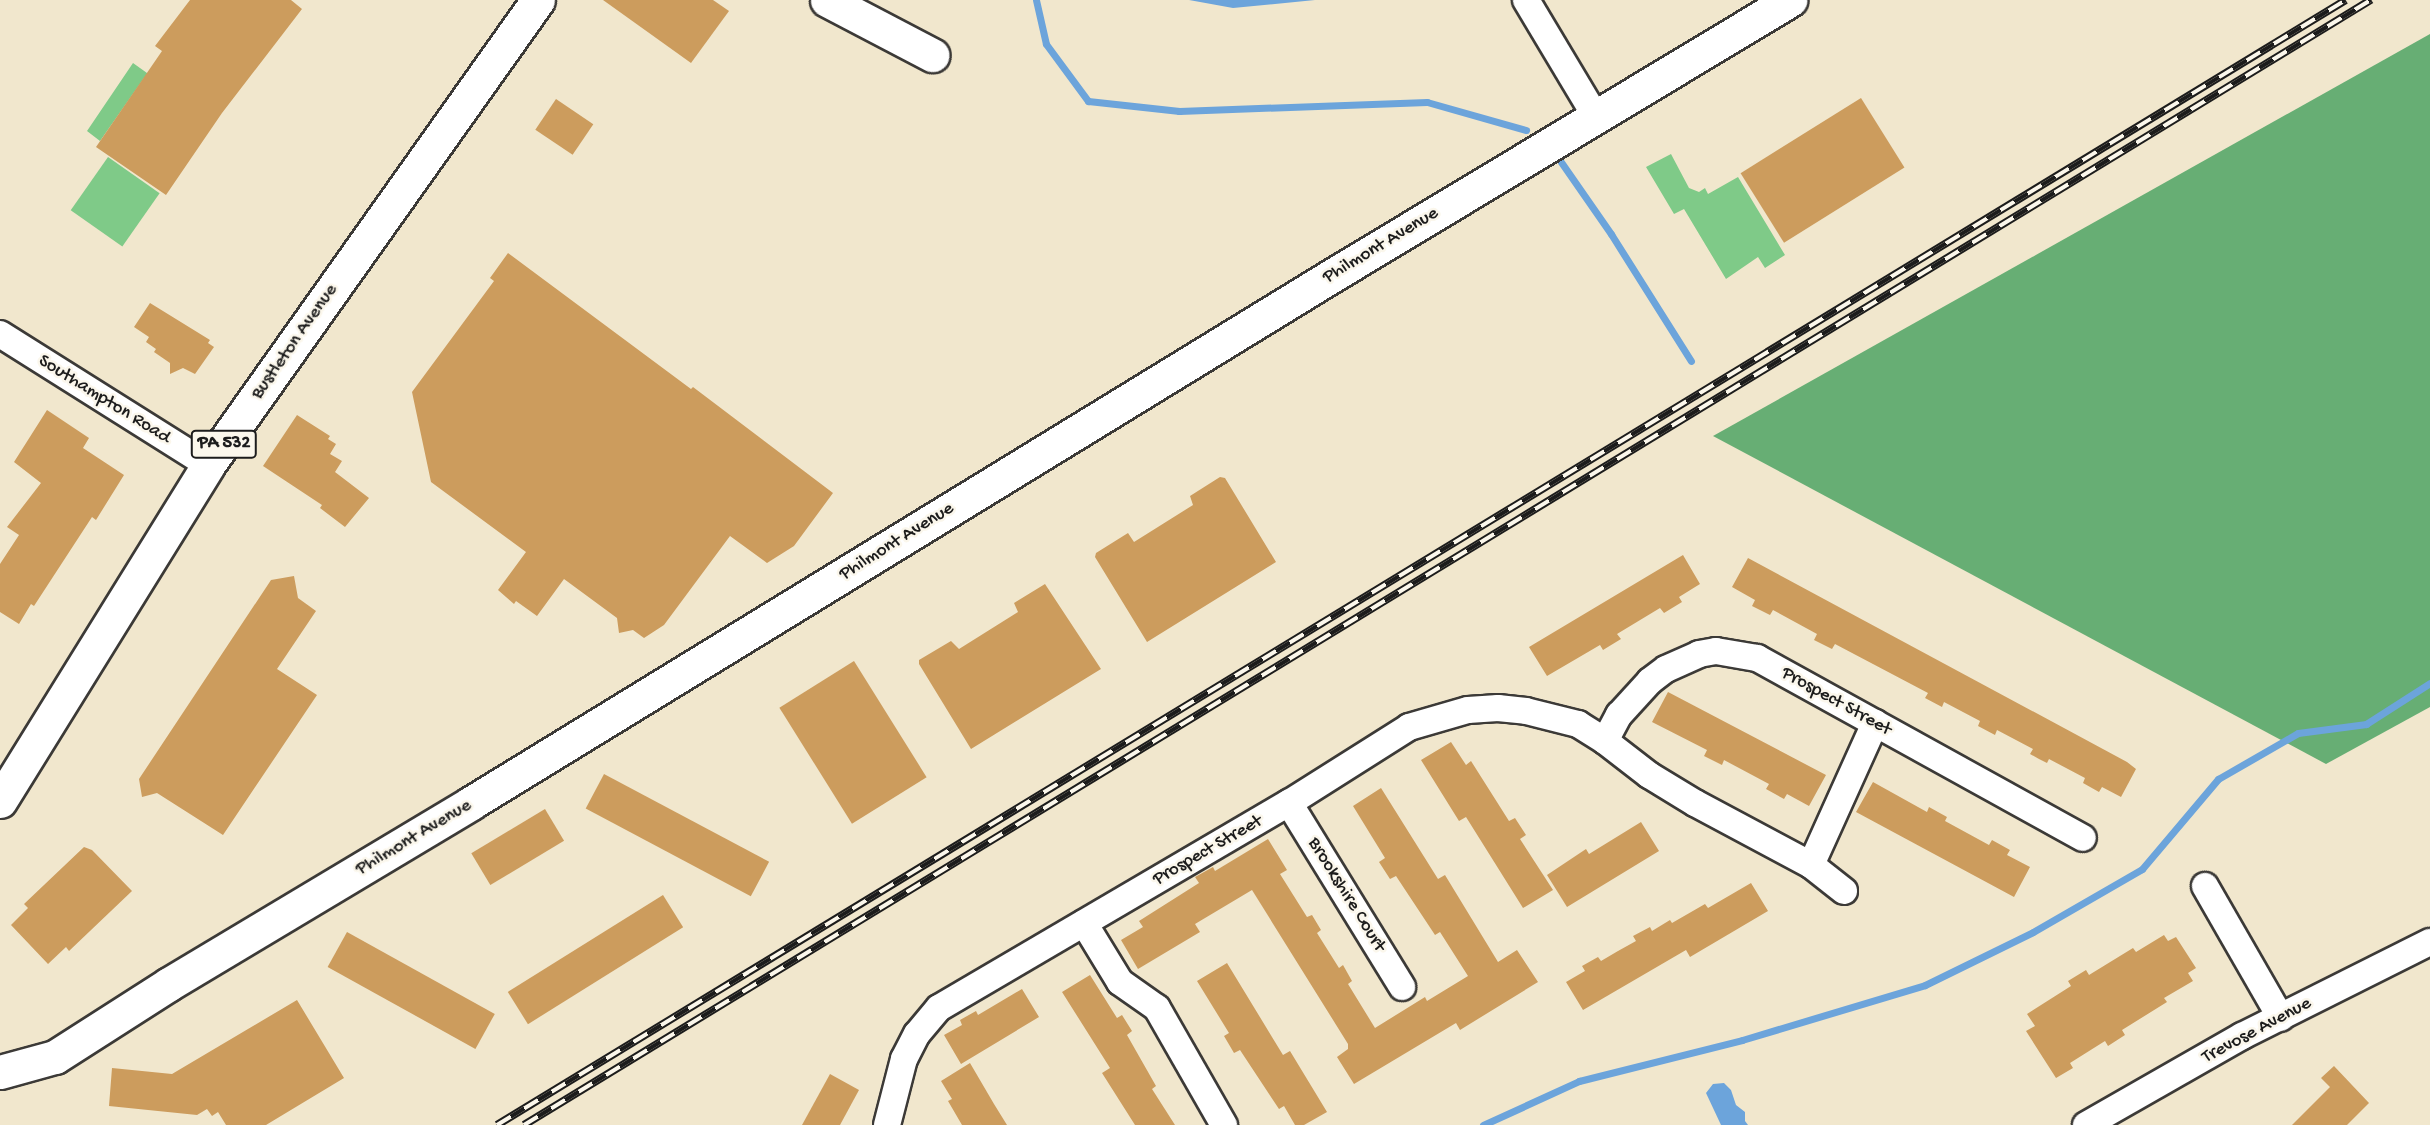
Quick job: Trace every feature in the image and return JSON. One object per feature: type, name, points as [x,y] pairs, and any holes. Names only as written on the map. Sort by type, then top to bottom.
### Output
[{"type":"main road","name":"Bustleton Avenue","points":[[0,801],[208,466],[538,0]]},
{"type":"main road","points":[[827,0],[932,55]]},
{"type":"main road","name":"Philmont Avenue","points":[[0,1072],[55,1057],[169,984],[1790,0]]},
{"type":"street","points":[[1526,0],[1596,117]]},
{"type":"street","name":"Southampton Road","points":[[0,334],[208,466]]},
{"type":"street","name":"Prospect Street","points":[[1605,741],[1619,716],[1650,681],[1682,660],[1716,652],[1757,658],[2083,838]]},
{"type":"street","name":"Prospect Street","points":[[887,1125],[904,1059],[917,1034],[939,1008],[1289,803],[1409,727],[1468,710],[1498,708],[1536,713],[1578,724],[1649,775],[1695,803],[1811,865],[1844,891]]},
{"type":"street","points":[[1811,865],[1875,723]]},
{"type":"street","name":"Brookshire Court","points":[[1289,803],[1402,987]]},
{"type":"street","points":[[2205,886],[2281,1018]]},
{"type":"street","points":[[1084,923],[1120,982],[1157,1008],[1224,1125]]},
{"type":"street","name":"Trevose Avenue","points":[[2086,1125],[2242,1037],[2430,942]]},
{"type":"green space","points":[[2430,34],[2430,707],[2326,764],[1713,436]]},
{"type":"green space","points":[[133,63],[154,78],[144,78],[100,141],[87,131]]},
{"type":"green space","points":[[1671,154],[1689,188],[1699,192],[1705,188],[1708,194],[1738,177],[1785,255],[1765,268],[1758,257],[1726,279],[1684,209],[1674,214],[1646,167]]},
{"type":"green space","points":[[108,157],[160,193],[122,246],[71,210]]},
{"type":"water","points":[[1189,0],[1315,0],[1233,8]]},
{"type":"water","points":[[1724,1083],[1731,1090],[1736,1105],[1745,1112],[1748,1125],[1721,1125],[1706,1093],[1713,1084]]},
{"type":"building","points":[[190,0],[291,0],[302,9],[222,113],[166,195],[96,147],[162,51],[155,46]]},
{"type":"building","points":[[603,0],[713,0],[729,11],[691,63]]},
{"type":"building","points":[[1861,98],[1904,168],[1784,243],[1741,173]]},
{"type":"building","points":[[556,99],[593,124],[573,155],[535,130]]},
{"type":"building","points":[[508,253],[691,389],[693,387],[833,493],[794,546],[767,563],[730,536],[664,625],[644,638],[633,630],[619,633],[617,618],[564,579],[537,616],[516,601],[514,604],[498,590],[526,552],[431,482],[412,392],[494,281],[490,278]]},
{"type":"building","points":[[150,303],[210,340],[208,343],[214,347],[195,374],[183,368],[170,374],[170,363],[154,352],[156,349],[146,342],[149,337],[134,327]]},
{"type":"building","points":[[47,410],[89,438],[83,448],[124,475],[96,520],[92,517],[34,606],[31,604],[19,624],[0,612],[0,564],[19,535],[7,527],[41,483],[14,462]]},
{"type":"building","points":[[297,415],[330,436],[328,439],[336,444],[330,454],[342,461],[335,472],[369,498],[345,527],[320,508],[322,505],[263,466]]},
{"type":"building","points":[[1220,477],[1225,478],[1276,562],[1147,642],[1095,557],[1096,553],[1128,533],[1134,542],[1193,505],[1190,496]]},
{"type":"building","points":[[1683,555],[1700,584],[1679,597],[1682,602],[1664,613],[1660,608],[1617,634],[1621,639],[1603,650],[1600,645],[1547,676],[1529,647]]},
{"type":"building","points":[[1748,558],[2127,762],[2136,769],[2121,797],[2102,787],[2099,792],[2083,783],[2085,778],[2049,759],[2047,763],[2039,759],[2030,754],[2033,749],[1997,730],[1995,735],[1978,726],[1980,721],[1944,702],[1942,707],[1925,698],[1928,693],[1835,644],[1832,649],[1814,640],[1817,634],[1773,610],[1770,615],[1752,606],[1755,600],[1732,587]]},
{"type":"building","points":[[294,576],[298,598],[316,611],[277,669],[317,695],[223,835],[157,793],[142,797],[139,779],[271,580]]},
{"type":"building","points":[[1045,584],[1101,669],[971,749],[919,660],[951,641],[959,649],[1018,612],[1014,603]]},
{"type":"building","points":[[854,661],[927,777],[852,824],[779,708]]},
{"type":"building","points":[[1668,692],[1826,775],[1809,806],[1787,794],[1784,799],[1766,789],[1769,784],[1724,760],[1722,765],[1704,756],[1707,750],[1652,722]]},
{"type":"building","points":[[1451,742],[1466,765],[1471,761],[1509,821],[1515,818],[1526,835],[1520,839],[1553,890],[1523,908],[1466,817],[1459,821],[1421,760]]},
{"type":"building","points":[[604,774],[769,862],[751,896],[586,808]]},
{"type":"building","points":[[1873,782],[1927,812],[1929,807],[1947,817],[1945,821],[1989,845],[1992,840],[2010,850],[2007,855],[2030,867],[2014,897],[1856,812]]},
{"type":"building","points":[[1381,788],[1438,879],[1445,875],[1498,962],[1517,950],[1538,982],[1460,1030],[1456,1023],[1354,1084],[1337,1057],[1348,1049],[1348,1044],[1252,890],[1195,924],[1200,932],[1138,969],[1121,940],[1143,927],[1139,921],[1199,883],[1195,877],[1213,867],[1215,871],[1268,839],[1287,870],[1280,874],[1307,917],[1312,915],[1321,930],[1317,933],[1339,968],[1343,965],[1352,981],[1348,984],[1375,1028],[1425,997],[1427,1001],[1468,976],[1440,932],[1435,935],[1396,876],[1390,879],[1379,862],[1385,858],[1353,806]]},
{"type":"building","points":[[545,809],[564,841],[490,885],[471,853]]},
{"type":"building","points":[[1641,822],[1659,851],[1567,907],[1547,875],[1586,849],[1589,854]]},
{"type":"building","points":[[84,847],[92,850],[132,891],[69,951],[66,947],[48,964],[11,925],[28,908],[24,904]]},
{"type":"building","points":[[1751,883],[1768,911],[1690,957],[1686,950],[1583,1010],[1566,982],[1585,971],[1582,966],[1598,957],[1601,961],[1636,941],[1633,936],[1650,927],[1652,931],[1670,920],[1672,923],[1705,904],[1708,908]]},
{"type":"building","points":[[663,895],[683,927],[528,1024],[508,992]]},
{"type":"building","points":[[347,932],[495,1014],[475,1049],[328,967]]},
{"type":"building","points":[[2164,935],[2168,941],[2176,937],[2196,968],[2188,973],[2193,981],[2164,998],[2167,1002],[2122,1030],[2125,1035],[2108,1046],[2105,1041],[2070,1063],[2073,1068],[2056,1078],[2026,1031],[2035,1026],[2027,1014],[2071,986],[2068,981],[2086,970],[2089,975],[2133,948],[2136,952]]},
{"type":"building","points":[[1227,963],[1283,1055],[1290,1051],[1327,1112],[1304,1125],[1295,1125],[1284,1106],[1279,1109],[1240,1050],[1234,1053],[1224,1036],[1229,1033],[1197,981]]},
{"type":"building","points":[[1090,975],[1117,1018],[1122,1015],[1132,1031],[1127,1035],[1156,1086],[1152,1089],[1175,1125],[1135,1125],[1102,1073],[1110,1068],[1062,992]]},
{"type":"building","points":[[1022,989],[1039,1017],[961,1064],[944,1035],[962,1025],[960,1020],[976,1011],[978,1015]]},
{"type":"building","points":[[297,1000],[344,1078],[266,1125],[226,1125],[218,1112],[212,1116],[207,1109],[197,1115],[109,1106],[112,1068],[172,1074]]},
{"type":"building","points":[[970,1063],[1007,1125],[962,1125],[948,1101],[952,1099],[941,1081]]},
{"type":"building","points":[[2334,1066],[2369,1103],[2347,1125],[2292,1125],[2330,1087],[2321,1078]]},
{"type":"building","points":[[830,1074],[859,1090],[840,1125],[802,1125]]},
{"type":"waterway","points":[[1036,0],[1046,44],[1088,101],[1179,111],[1427,102],[1526,130]]},
{"type":"waterway","points":[[1561,162],[1611,234],[1691,361]]},
{"type":"waterway","points":[[1483,1125],[1579,1081],[1742,1040],[1925,985],[2033,932],[2142,869],[2218,779],[2298,733],[2366,724],[2430,683]]},
{"type":"railway","points":[[497,1125],[2346,0]]},
{"type":"railway","points":[[524,1125],[2371,0]]}]
